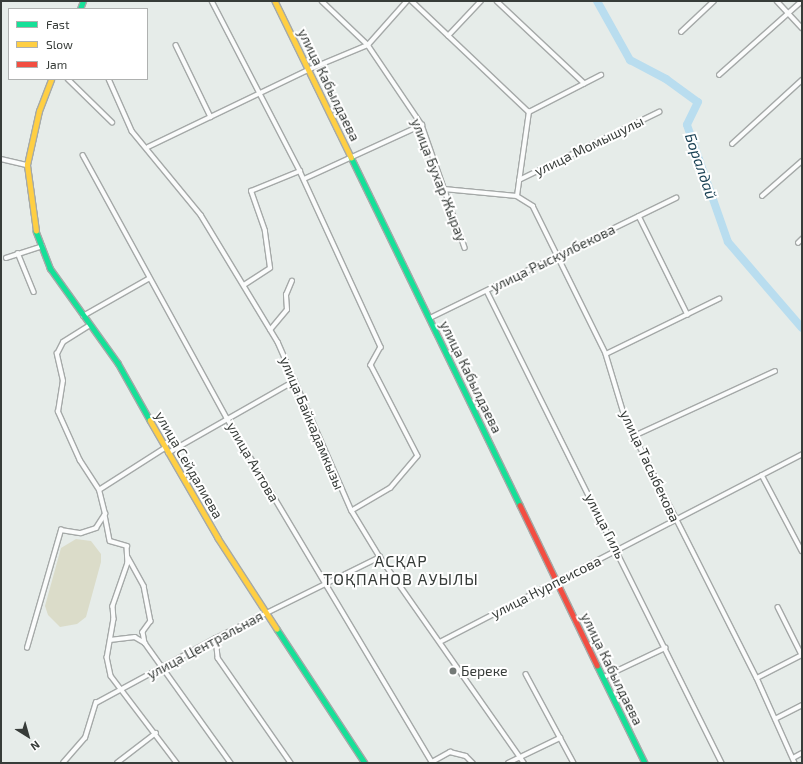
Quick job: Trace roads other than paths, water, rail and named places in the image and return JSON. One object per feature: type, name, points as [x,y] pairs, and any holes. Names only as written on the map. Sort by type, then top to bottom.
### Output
[{"type":"street","points":[[212,1],[304,179],[381,347],[372,365],[418,456],[391,488],[352,511]]},
{"type":"street","name":"улица Кабылдаева","points":[[275,1],[310,69],[557,582],[646,763]]},
{"type":"street","name":"улица Бухар Жырау","points":[[322,1],[368,45],[422,124],[465,248]]},
{"type":"street","points":[[148,147],[260,92],[368,45],[407,1]]},
{"type":"street","points":[[412,1],[529,112]]},
{"type":"street","points":[[448,36],[481,1]]},
{"type":"street","points":[[497,1],[584,83]]},
{"type":"street","points":[[681,32],[714,1]]},
{"type":"street","points":[[777,1],[802,28]]},
{"type":"street","points":[[719,76],[802,1]]},
{"type":"street","points":[[176,45],[211,117]]},
{"type":"street","points":[[529,112],[601,75]]},
{"type":"street","name":"улица Сейдалиева","points":[[51,80],[39,111],[27,166],[34,226],[50,268],[89,326],[118,363],[218,538],[268,612],[365,763]]},
{"type":"street","points":[[69,80],[112,122]]},
{"type":"street","name":"улица Байкадамкызы","points":[[109,80],[132,131],[148,147],[201,215],[270,330],[295,381],[352,511],[380,558],[524,763]]},
{"type":"street","points":[[732,144],[802,80]]},
{"type":"street","points":[[517,196],[529,112]]},
{"type":"street","name":"улица Момышулы","points":[[519,180],[659,112]]},
{"type":"street","points":[[304,179],[422,124]]},
{"type":"street","name":"улица Аитова","points":[[83,155],[148,279],[227,418],[432,763]]},
{"type":"street","points":[[1,159],[27,166]]},
{"type":"street","points":[[762,196],[802,161]]},
{"type":"street","points":[[244,285],[270,268],[265,231],[251,191],[300,171]]},
{"type":"street","name":"улица Тасыбекова","points":[[444,189],[517,196],[533,206],[560,256],[606,354],[634,436],[675,520],[757,678],[795,763]]},
{"type":"street","name":"улица Рыскулбекова","points":[[430,318],[560,256],[676,198]]},
{"type":"street","points":[[639,216],[688,315]]},
{"type":"street","points":[[798,243],[802,239]]},
{"type":"street","points":[[6,258],[42,246]]},
{"type":"street","points":[[18,253],[34,292]]},
{"type":"street","points":[[83,317],[148,279]]},
{"type":"street","points":[[270,330],[289,307],[286,295],[292,281]]},
{"type":"street","name":"улица Гиль","points":[[486,291],[617,550],[722,763]]},
{"type":"street","points":[[606,354],[719,299]]},
{"type":"street","points":[[89,326],[63,342],[57,354],[63,381],[58,412],[80,461],[99,490],[110,541],[126,546],[127,556],[113,606],[107,657],[111,676],[123,688],[177,763]]},
{"type":"street","points":[[634,436],[775,371]]},
{"type":"street","points":[[99,490],[295,381]]},
{"type":"street","name":"улица Нурпеисова","points":[[440,642],[802,454]]},
{"type":"street","points":[[762,475],[802,551]]},
{"type":"street","points":[[27,648],[61,530],[81,533],[96,528],[104,514]]},
{"type":"street","points":[[127,556],[144,586],[151,620],[143,632],[146,643]]},
{"type":"street","name":"улица Центральная","points":[[62,763],[85,738],[94,704],[216,638],[380,558]]},
{"type":"street","points":[[757,678],[802,655],[778,606]]},
{"type":"street","points":[[110,640],[135,637],[146,643],[165,666],[231,763]]},
{"type":"street","points":[[216,638],[218,658],[291,763]]},
{"type":"street","points":[[604,677],[665,648]]},
{"type":"street","points":[[526,674],[574,763]]},
{"type":"street","points":[[775,719],[802,705]]},
{"type":"street","points":[[117,763],[156,733]]},
{"type":"street","points":[[508,763],[560,738]]},
{"type":"street","points":[[432,763],[450,752],[466,756],[473,763]]},
{"type":"street","points":[[793,758],[802,753]]},
{"type":"waterway","name":"Боралдай","points":[[597,1],[630,60],[666,79],[698,102],[687,125],[728,242],[802,328]]},
{"type":"place","name":"Береке","points":[[453,671]]},
{"type":"district","name":"АСҚАР ТОҚПАНОВ АУЫЛЫ","points":[[401,570]]}]
